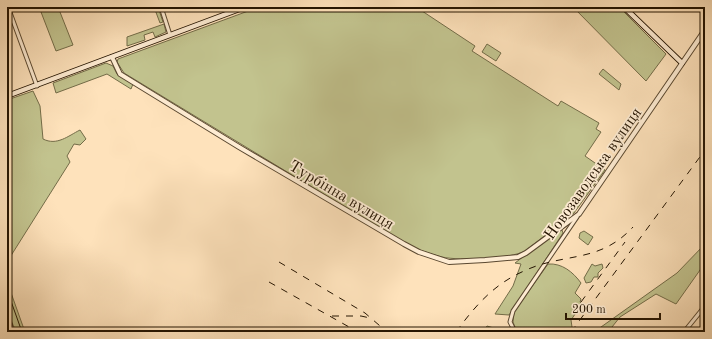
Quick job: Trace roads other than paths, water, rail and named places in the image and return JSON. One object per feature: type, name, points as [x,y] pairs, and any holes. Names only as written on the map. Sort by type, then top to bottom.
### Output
[{"type":"main road","points":[[7,96],[245,7]]},
{"type":"main road","points":[[624,7],[682,63]]},
{"type":"main road","points":[[7,317],[12,332]]},
{"type":"street","points":[[8,7],[36,86]]},
{"type":"street","points":[[161,7],[170,35]]},
{"type":"street","name":"Новозаводська вулиця","points":[[515,332],[510,322],[513,311],[705,30]]},
{"type":"street","name":"Турбінна вулиця","points":[[112,57],[120,74],[162,101],[404,244],[434,258],[449,262],[518,257],[526,253],[579,214]]},
{"type":"street","points":[[684,332],[705,306]]},
{"type":"tram line","points":[[7,290],[22,332]]},
{"type":"railway","points":[[571,332],[705,150]]},
{"type":"railway","points":[[456,332],[470,313],[494,289],[513,276],[539,265],[581,256],[607,247],[620,239],[633,227]]},
{"type":"railway","points":[[581,302],[625,242]]},
{"type":"railway","points":[[279,262],[365,313],[387,332]]},
{"type":"railway","points":[[269,282],[358,332]]},
{"type":"railway","points":[[332,316],[361,316],[370,318]]},
{"type":"railway","points":[[239,329],[242,332]]}]
